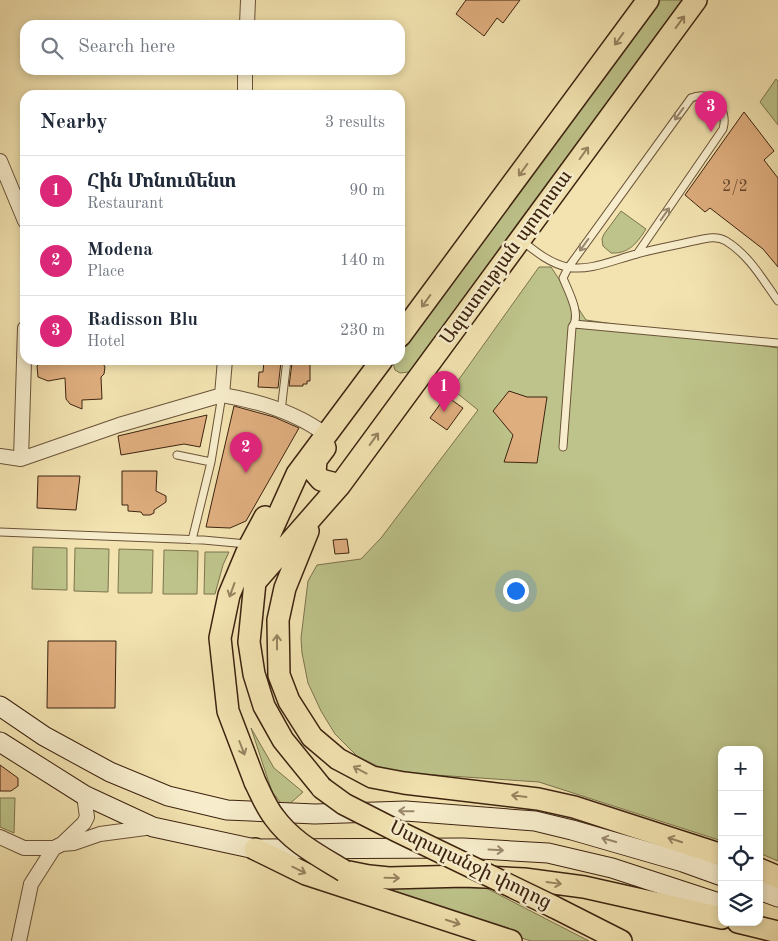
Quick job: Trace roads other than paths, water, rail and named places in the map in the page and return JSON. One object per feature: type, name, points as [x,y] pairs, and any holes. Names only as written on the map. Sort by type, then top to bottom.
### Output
[{"type":"main road","name":"Ազատության պողոտա","points":[[405,329],[648,0]]},
{"type":"main road","name":"Ազատության պողոտա","points":[[256,582],[340,485],[696,0]]},
{"type":"main road","points":[[378,365],[265,517],[250,545],[229,595],[220,638],[228,711],[256,782],[273,816],[304,847],[344,871],[389,878],[464,876],[524,879],[584,887],[718,917]]},
{"type":"main road","points":[[340,485],[321,480],[315,473],[316,460],[352,409],[356,394]]},
{"type":"main road","points":[[256,582],[269,536],[297,474]]},
{"type":"main road","points":[[316,514],[285,588],[278,620],[279,675],[289,701],[312,737],[338,759],[372,776],[404,783],[538,799],[591,812],[718,854]]},
{"type":"main road","name":"Սարալանջի փողոց","points":[[256,582],[249,642],[254,674],[264,706],[283,740],[322,788],[344,804],[621,941]]},
{"type":"main road","points":[[0,706],[44,736],[110,772],[168,796],[218,808],[238,812],[315,814],[406,811],[535,821],[674,859],[718,875]]},
{"type":"main road","points":[[0,742],[84,795],[153,827],[255,849],[463,848],[548,853],[612,868],[718,903]]},
{"type":"main road","points":[[255,849],[306,874],[511,941]]},
{"type":"main road","points":[[763,871],[778,877]]},
{"type":"main road","points":[[763,891],[778,897]]},
{"type":"main road","points":[[763,922],[778,930]]},
{"type":"main road","points":[[758,926],[778,930]]},
{"type":"street","points":[[247,20],[248,0]]},
{"type":"street","points":[[245,75],[245,90]]},
{"type":"street","points":[[0,161],[20,209]]},
{"type":"street","points":[[21,459],[24,365]]},
{"type":"street","points":[[222,395],[225,365]]},
{"type":"street","points":[[0,456],[21,459],[119,425],[222,395],[239,398],[310,423],[326,435]]},
{"type":"street","points":[[19,941],[31,884],[58,846],[84,824],[87,817],[84,795]]},
{"type":"street","points":[[0,837],[24,848],[58,846],[74,843],[100,834],[153,827]]},
{"type":"lane","points":[[563,446],[572,327],[576,312],[563,278],[568,268],[691,98],[698,95],[706,96],[716,101],[722,108],[725,116],[723,129],[637,254]]},
{"type":"lane","points":[[521,240],[545,258],[568,268],[592,266],[699,240],[720,238],[746,256],[778,301]]},
{"type":"lane","points":[[574,324],[778,343]]},
{"type":"lane","points":[[281,412],[286,365]]},
{"type":"lane","points":[[286,370],[289,365]]},
{"type":"lane","points":[[192,540],[211,462],[222,395]]},
{"type":"lane","points":[[177,455],[211,462]]},
{"type":"lane","points":[[0,532],[192,540],[250,545]]},
{"type":"place","name":"Radisson Blu","points":[[711,132]]},
{"type":"place","name":"Հին Մոնումենտ","points":[[444,412]]},
{"type":"place","name":"Modena","points":[[246,473]]}]
